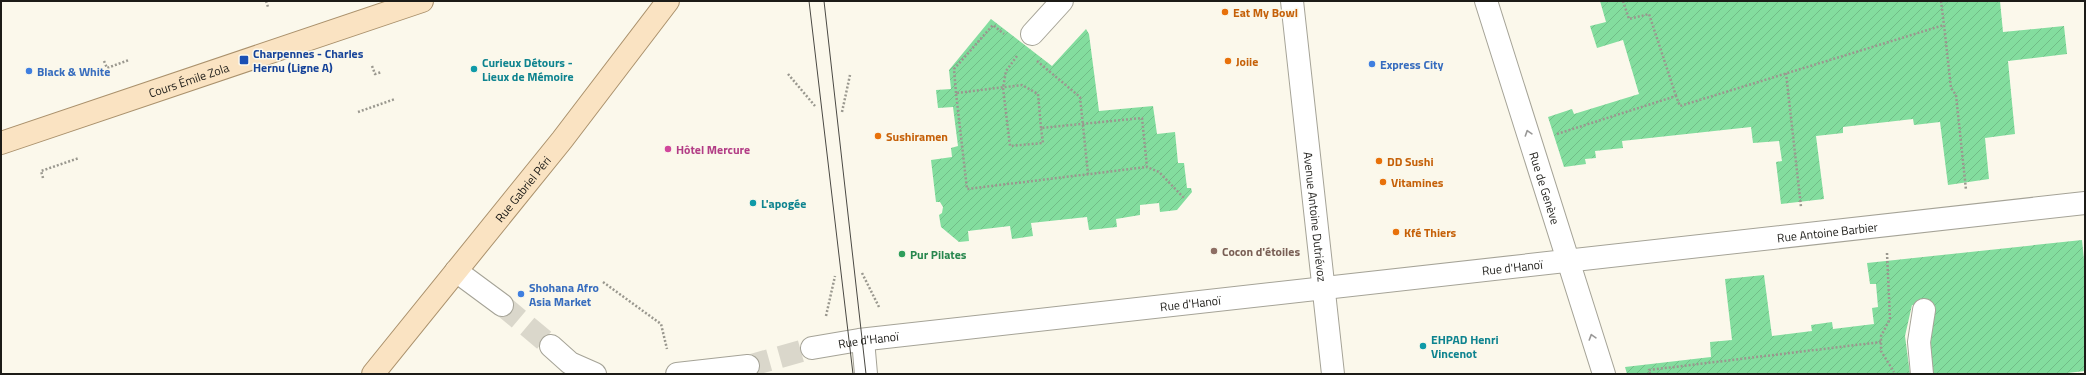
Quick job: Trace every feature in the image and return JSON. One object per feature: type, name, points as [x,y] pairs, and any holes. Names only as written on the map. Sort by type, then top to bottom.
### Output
[{"type":"main road","name":"Cours Émile Zola","points":[[1,143],[422,1]]},
{"type":"main road","name":"Rue Gabriel Péri","points":[[373,374],[562,140],[668,1]]},
{"type":"street","points":[[1032,34],[1062,1]]},
{"type":"street","name":"Avenue Antoine Dutriévoz","points":[[1292,1],[1333,374]]},
{"type":"street","name":"Rue de Genève","points":[[1486,1],[1604,374]]},
{"type":"street","name":"Rue Antoine Barbier","points":[[1569,261],[2085,203]]},
{"type":"street","name":"Rue d'Hanoï","points":[[812,348],[863,340],[1323,287],[1569,261]]},
{"type":"street","points":[[456,271],[502,305]]},
{"type":"street","points":[[1922,374],[1918,342],[1924,310]]},
{"type":"street","points":[[863,340],[866,374]]},
{"type":"street","points":[[551,346],[570,363],[595,374]]},
{"type":"street","points":[[677,374],[748,366]]},
{"type":"path","points":[[266,1],[268,7]]},
{"type":"path","points":[[1623,1],[1629,19],[1649,14],[1680,106],[1944,25]]},
{"type":"path","points":[[1941,1],[1951,88],[1956,95],[1969,216]]},
{"type":"path","points":[[1010,39],[993,25],[954,69],[967,189],[1147,167],[1159,172],[1185,199]]},
{"type":"path","points":[[956,93],[1003,88],[1022,85],[1038,94],[1043,143],[1010,146],[1003,88],[1006,71],[1032,34]]},
{"type":"path","points":[[1033,58],[1080,97],[1088,174]]},
{"type":"path","points":[[104,61],[107,68],[129,60]]},
{"type":"path","points":[[372,66],[375,74],[382,72]]},
{"type":"path","points":[[1786,73],[1804,235]]},
{"type":"path","points":[[788,74],[815,106]]},
{"type":"path","points":[[842,112],[850,75]]},
{"type":"path","points":[[1532,143],[1676,96]]},
{"type":"path","points":[[358,112],[395,99]]},
{"type":"path","points":[[1041,128],[1142,118],[1147,167]]},
{"type":"path","points":[[43,178],[41,171],[79,158]]},
{"type":"path","points":[[1887,253],[1890,319],[1881,336],[1881,351],[1891,369],[1897,374]]},
{"type":"path","points":[[862,273],[879,308]]},
{"type":"path","points":[[826,316],[835,276]]},
{"type":"path","points":[[603,282],[661,324],[668,353]]},
{"type":"path","points":[[1650,374],[1649,370],[1881,342]]},
{"type":"green space","points":[[1600,1],[2000,1],[2003,32],[2064,26],[2067,54],[2008,61],[2015,134],[1985,138],[1989,179],[1948,185],[1940,122],[1914,125],[1913,119],[1843,127],[1843,133],[1816,136],[1824,199],[1781,204],[1776,162],[1782,161],[1779,141],[1753,143],[1751,127],[1622,141],[1623,148],[1595,151],[1596,158],[1585,159],[1586,164],[1564,167],[1548,117],[1572,109],[1574,114],[1639,94],[1623,40],[1597,48],[1590,26],[1606,22]]},
{"type":"green space","points":[[991,19],[1052,66],[1086,29],[1089,34],[1099,111],[1153,106],[1157,134],[1175,132],[1178,163],[1184,163],[1187,188],[1191,188],[1192,192],[1177,210],[1160,212],[1159,203],[1140,205],[1140,215],[1116,219],[1117,227],[1089,230],[1087,217],[1031,223],[1033,236],[1012,239],[1010,226],[968,231],[969,241],[959,242],[941,227],[939,215],[942,213],[943,207],[940,202],[936,202],[931,160],[952,157],[951,148],[958,146],[953,107],[938,108],[936,90],[951,89],[949,70]]},
{"type":"green space","points":[[2082,240],[2085,269],[2085,371],[2058,374],[1932,374],[1929,342],[1935,312],[1912,305],[1905,336],[1910,374],[1627,374],[1625,367],[1711,357],[1710,342],[1732,340],[1725,279],[1764,275],[1772,336],[1812,331],[1811,325],[1832,322],[1833,329],[1874,324],[1872,308],[1878,307],[1876,284],[1870,284],[1867,263]]},
{"type":"tunnel","points":[[502,305],[551,346]]},
{"type":"tunnel","points":[[748,366],[812,348]]},
{"type":"tram line","points":[[809,1],[853,374]]},
{"type":"tram line","points":[[824,1],[866,374]]},
{"type":"place","name":"Eat My Bowl","points":[[1225,12]]},
{"type":"place","name":"Charpennes - Charles Hernu (Ligne A)","points":[[244,60]]},
{"type":"place","name":"Joiie","points":[[1228,61]]},
{"type":"place","name":"Express City","points":[[1372,64]]},
{"type":"place","name":"Curieux Détours - Lieux de Mémoire","points":[[474,69]]},
{"type":"place","name":"Black & White","points":[[29,71]]},
{"type":"place","name":"Sushiramen","points":[[878,136]]},
{"type":"place","name":"Hôtel Mercure","points":[[668,149]]},
{"type":"place","name":"DD Sushi","points":[[1379,161]]},
{"type":"place","name":"Vitamines","points":[[1383,182]]},
{"type":"place","name":"L'apogée","points":[[753,203]]},
{"type":"place","name":"Kfé Thiers","points":[[1396,232]]},
{"type":"place","name":"Cocon d'étoiles","points":[[1214,251]]},
{"type":"place","name":"Pur Pilates","points":[[902,254]]},
{"type":"place","name":"Shohana Afro Asia Market","points":[[521,294]]},
{"type":"place","name":"EHPAD Henri Vincenot","points":[[1423,346]]}]
